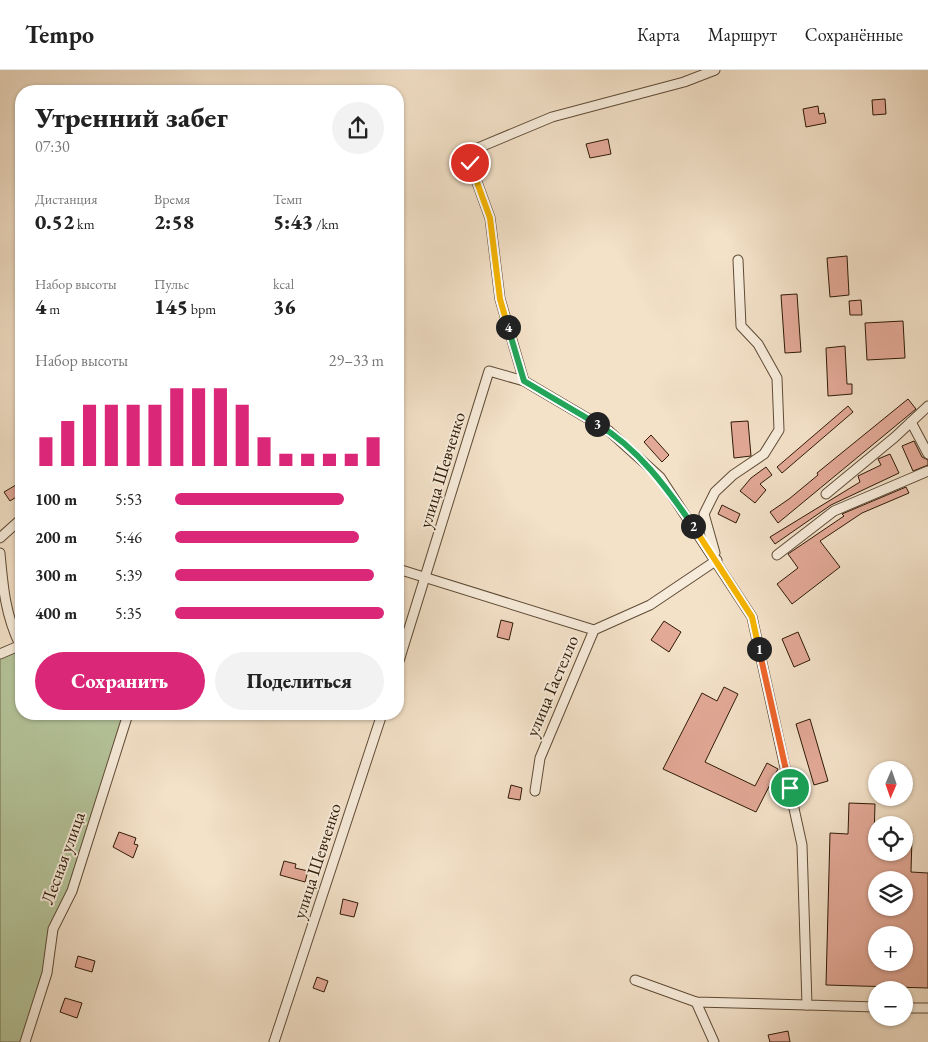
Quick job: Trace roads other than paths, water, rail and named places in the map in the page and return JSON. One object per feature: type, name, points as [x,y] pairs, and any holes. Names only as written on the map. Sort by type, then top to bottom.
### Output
[{"type":"street","points":[[715,70],[684,82],[552,117],[473,150],[470,163],[490,218],[500,299],[524,381],[609,431],[660,477],[717,560],[752,617],[802,845],[807,1005]]},
{"type":"street","points":[[717,560],[704,514],[715,492],[733,475],[764,454],[779,430],[777,378],[758,344],[741,326],[738,260]]},
{"type":"street","name":"улица Шевченко","points":[[404,645],[489,370],[524,381]]},
{"type":"street","points":[[826,494],[928,406]]},
{"type":"street","points":[[911,422],[928,454]]},
{"type":"street","points":[[777,555],[834,511],[928,471]]},
{"type":"street","points":[[0,538],[15,524]]},
{"type":"street","points":[[0,553],[4,603],[15,635]]},
{"type":"street","name":"улица Гастелло","points":[[534,791],[540,758],[594,630],[650,605],[717,560]]},
{"type":"street","points":[[404,571],[594,630]]},
{"type":"street","points":[[0,654],[15,647]]},
{"type":"street","name":"Лесная улица","points":[[25,1042],[47,973],[53,929],[72,891],[126,720]]},
{"type":"street","name":"улица Шевченко","points":[[274,1042],[380,720]]},
{"type":"street","points":[[635,980],[696,1002],[868,1007]]},
{"type":"street","points":[[696,1002],[714,1042]]},
{"type":"street","points":[[913,1008],[928,1008]]}]
